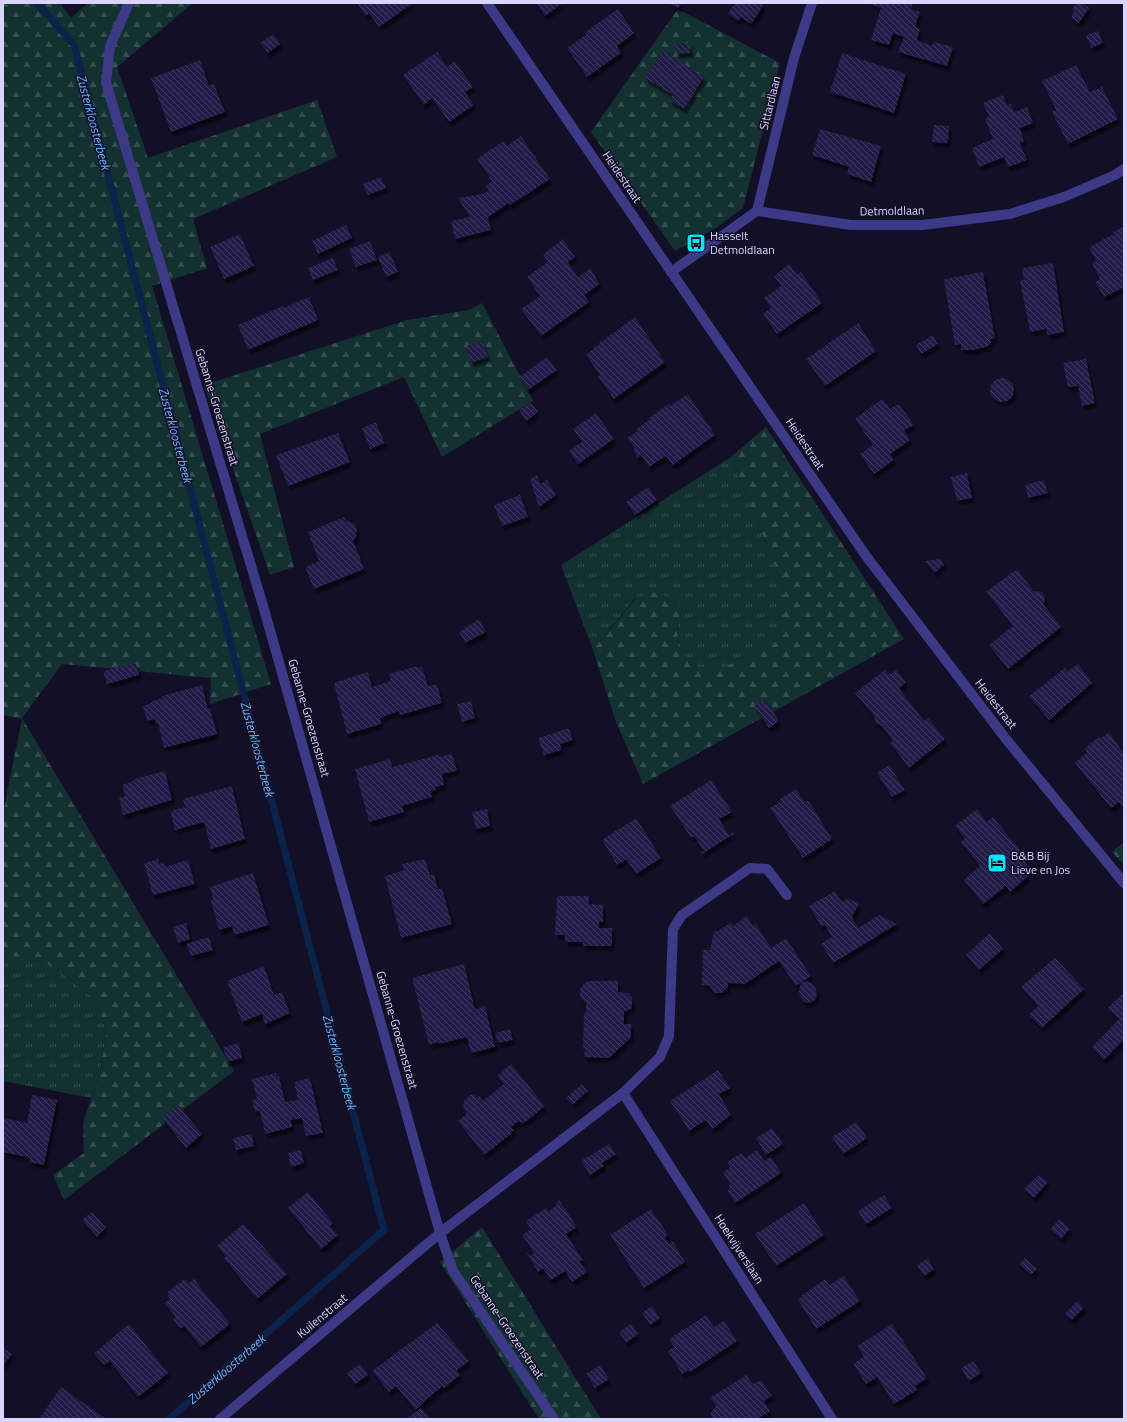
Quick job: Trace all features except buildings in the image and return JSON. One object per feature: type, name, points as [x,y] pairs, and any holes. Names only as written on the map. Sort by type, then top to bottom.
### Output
[{"type":"street","name":"Gebanne-Groezenstraat","points":[[129,3],[110,46],[106,83],[264,609],[440,1233],[453,1271],[554,1419]]},
{"type":"street","name":"Heidestraat","points":[[487,3],[866,556],[1006,739],[1124,883]]},
{"type":"street","name":"Sittardlaan","points":[[757,211],[794,58],[812,3]]},
{"type":"street","name":"Detmoldlaan","points":[[757,211],[851,225],[923,224],[1010,214],[1064,197],[1115,175],[1124,169]]},
{"type":"street","points":[[671,272],[757,211]]},
{"type":"street","points":[[440,1233],[623,1093],[660,1057],[669,1036],[673,929],[682,915],[750,868],[767,869],[788,895]]},
{"type":"street","name":"Hoekvijverslaan","points":[[623,1093],[832,1419]]},
{"type":"street","name":"Kuilenstraat","points":[[220,1419],[440,1233]]},
{"type":"green space","points":[[3,3],[60,3],[71,18],[88,3],[193,3],[117,67],[148,158],[317,100],[337,157],[193,219],[207,268],[152,286],[271,684],[210,704],[211,678],[62,664],[22,718],[234,1071],[64,1200],[53,1175],[84,1153],[83,1123],[100,1072],[107,1030],[94,999],[70,979],[44,962],[3,954],[3,813],[22,719],[3,715]]},
{"type":"green space","points":[[678,9],[780,63],[743,208],[716,228],[675,251],[591,132]]},
{"type":"green space","points":[[482,303],[533,401],[442,457],[404,377],[260,434],[294,567],[270,575],[204,385],[407,320],[469,310]]},
{"type":"green space","points":[[766,427],[904,639],[643,784],[616,722],[593,650],[636,598],[652,592],[680,600],[677,649],[695,670],[714,672],[774,644],[783,620],[783,589],[731,457]]},
{"type":"green space","points":[[731,457],[783,589],[783,620],[774,644],[714,673],[695,670],[677,649],[678,626],[635,598],[593,650],[561,565]]},
{"type":"green space","points":[[1124,842],[1124,865],[1112,852]]},
{"type":"green space","points":[[3,954],[44,962],[70,979],[94,999],[107,1030],[100,1072],[91,1098],[3,1081]]},
{"type":"green space","points":[[482,1227],[601,1419],[539,1419],[440,1262]]},
{"type":"waterway","name":"Zusterkloosterbeek","points":[[37,3],[74,45],[384,1230],[169,1419]]},
{"type":"place","name":"Hasselt Detmoldlaan","points":[[696,243]]},
{"type":"place","name":"B&B Bij Lieve en Jos","points":[[997,863]]}]
